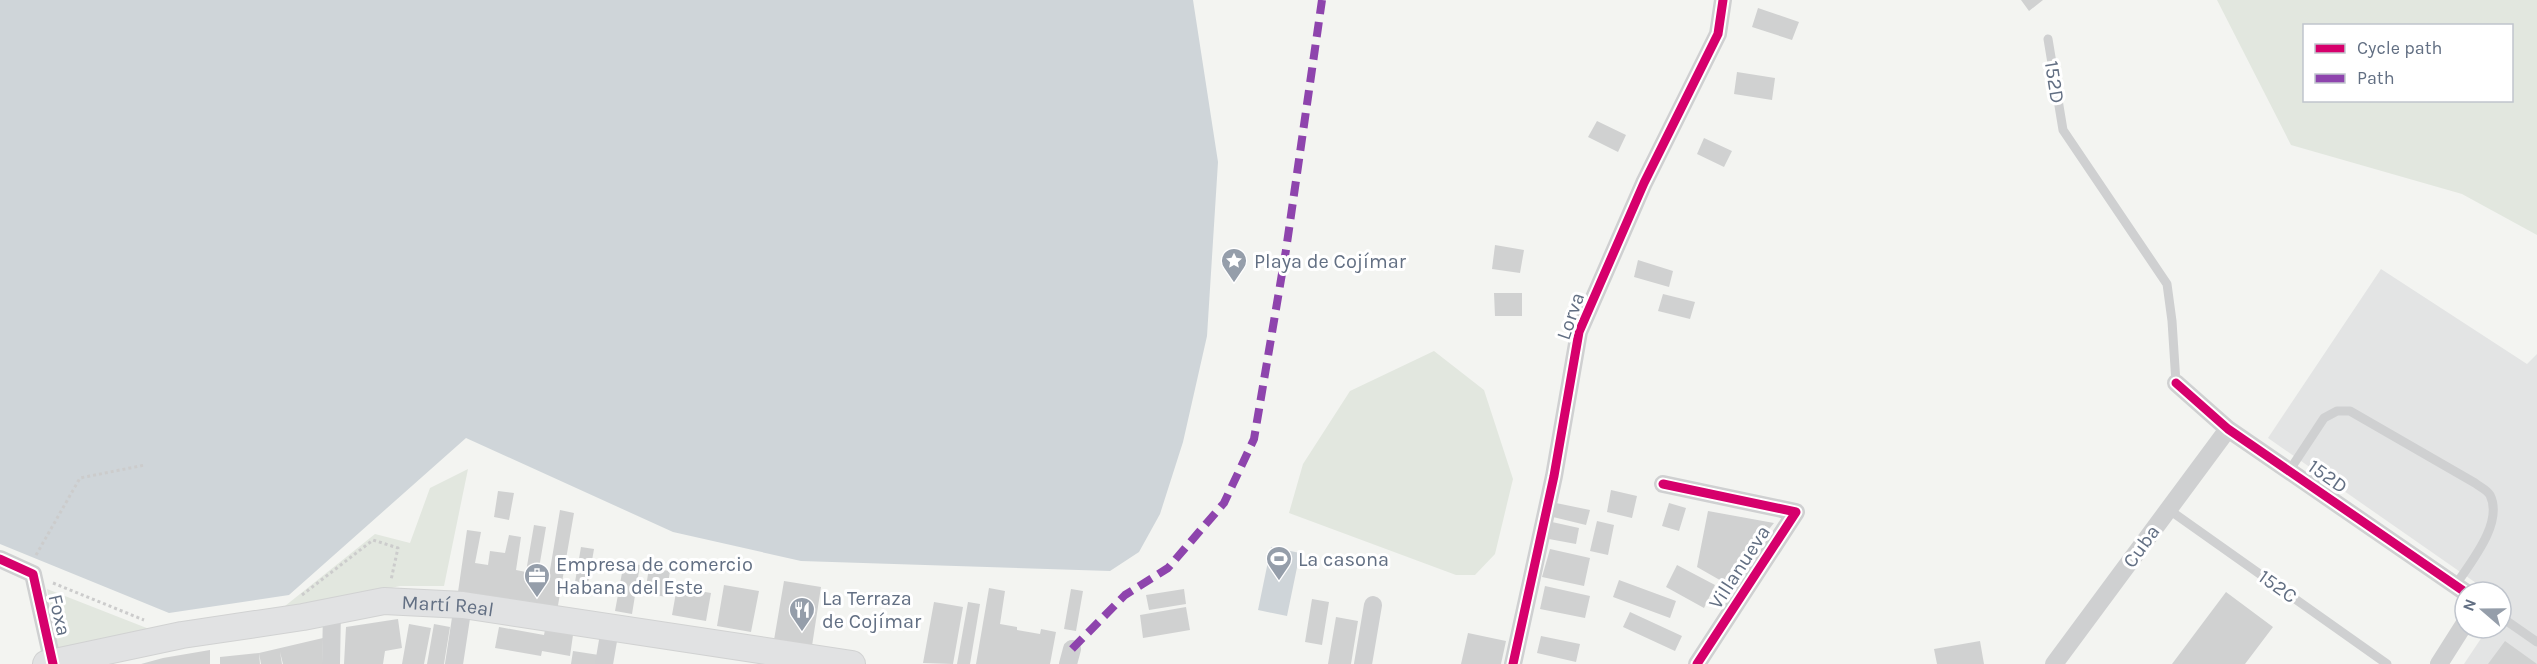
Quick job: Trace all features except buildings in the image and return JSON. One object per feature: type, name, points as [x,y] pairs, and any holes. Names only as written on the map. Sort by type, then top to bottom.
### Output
[{"type":"main road","name":"Martí Real","points":[[51,664],[182,635],[384,601],[463,605],[610,629],[758,657],[852,664]]},
{"type":"street","name":"Lorva","points":[[1513,664],[1554,476],[1579,332],[1644,183],[1718,34],[1723,0]]},
{"type":"street","name":"152D","points":[[2176,383],[2228,429],[2453,584]]},
{"type":"street","name":"Cuba","points":[[2054,664],[2228,429]]},
{"type":"street","name":"Villanueva","points":[[1663,484],[1796,512],[1697,664]]},
{"type":"street","points":[[0,559],[33,567]]},
{"type":"street","name":"Foxa","points":[[33,567],[51,664]]},
{"type":"street","points":[[454,664],[463,605]]},
{"type":"street","points":[[1363,664],[1373,606]]},
{"type":"street","points":[[331,664],[332,610]]},
{"type":"street","points":[[604,664],[610,629]]},
{"type":"street","points":[[2439,664],[2454,640]]},
{"type":"lane","name":"152D","points":[[2048,39],[2063,130],[2167,284],[2176,383]]},
{"type":"lane","points":[[2289,471],[2324,418],[2337,411],[2350,411],[2475,483],[2489,494],[2494,509],[2490,532],[2465,580]]},
{"type":"lane","name":"152C","points":[[2168,509],[2387,664]]},
{"type":"lane","points":[[2513,625],[2537,642]]},
{"type":"path","points":[[145,465],[80,477],[33,567],[149,622]]},
{"type":"shaded area","points":[[0,0],[1193,0],[1218,162],[1207,336],[1183,442],[1160,514],[1139,552],[1110,571],[801,561],[673,532],[466,438],[289,595],[169,613],[0,544]]},
{"type":"shaded area","points":[[2217,0],[2537,0],[2537,235],[2462,194],[2291,145]]},
{"type":"shaded area","points":[[2381,269],[2527,364],[2537,354],[2537,664],[2464,664],[2480,640],[2513,640],[2513,580],[2472,580],[2268,438]]},
{"type":"shaded area","points":[[1434,351],[1484,390],[1513,479],[1495,554],[1475,575],[1456,575],[1289,513],[1303,464],[1350,391]]},
{"type":"shaded area","points":[[468,469],[444,586],[400,586],[275,614],[375,534],[410,543],[430,488]]},
{"type":"shaded area","name":"La casona","points":[[1271,547],[1300,553],[1287,616],[1258,610]]},
{"type":"shaded area","points":[[47,589],[162,634],[59,652]]},
{"type":"marked path","points":[[1072,649],[1125,595],[1168,568],[1224,503],[1254,439],[1286,250],[1322,0]]},
{"type":"cycle path","points":[[1513,664],[1554,476],[1579,332],[1644,183],[1718,34],[1723,0]]},
{"type":"cycle path","points":[[2176,383],[2228,429],[2453,584]]},
{"type":"cycle path","points":[[1663,484],[1796,512],[1697,664]]},
{"type":"cycle path","points":[[0,559],[33,574],[53,664]]},
{"type":"place","name":"Playa de Cojímar","points":[[1234,284]]},
{"type":"place","name":"La casona","points":[[1279,582]]},
{"type":"place","name":"Empresa de comercio Habana del Este","points":[[537,599]]},
{"type":"place","name":"La Terraza de Cojímar","points":[[802,633]]}]
